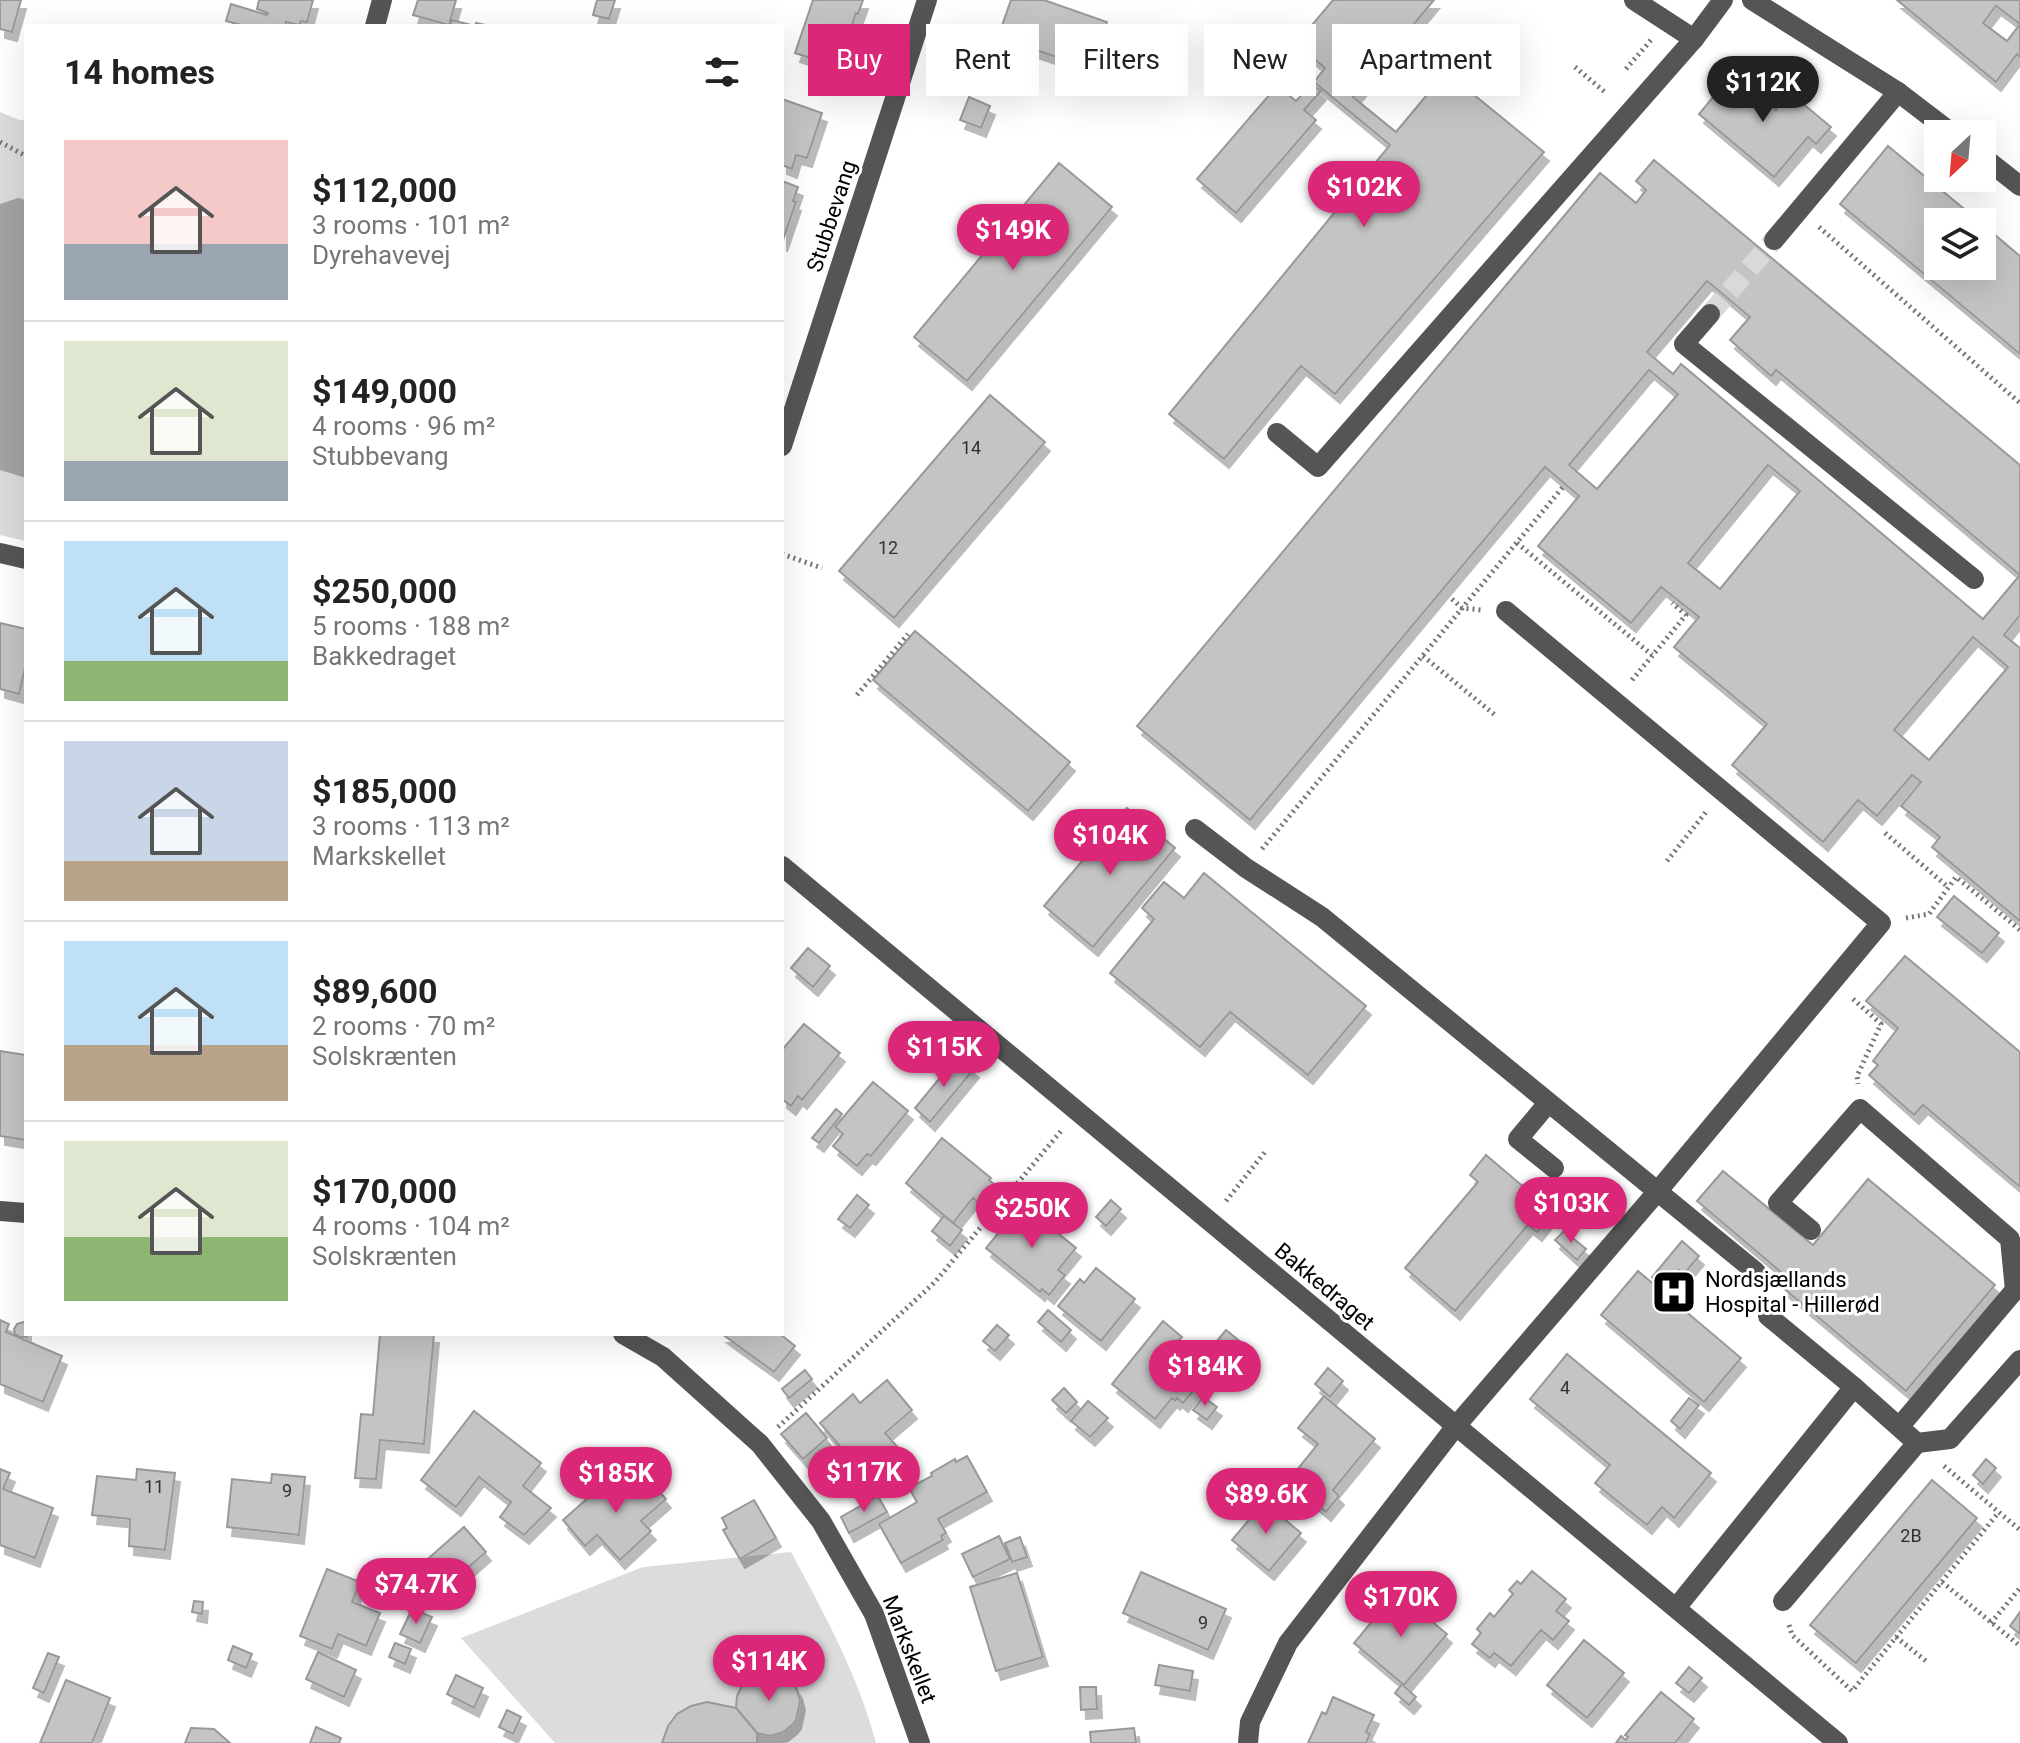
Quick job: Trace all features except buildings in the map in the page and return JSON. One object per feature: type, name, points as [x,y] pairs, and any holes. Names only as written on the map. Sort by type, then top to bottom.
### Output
[{"type":"street","points":[[376,24],[382,0]]},
{"type":"street","name":"Stubbevang","points":[[784,440],[927,0]]},
{"type":"street","points":[[1634,0],[1694,39]]},
{"type":"street","points":[[1277,433],[1318,467],[1694,39],[1723,0]]},
{"type":"street","points":[[1752,0],[1898,92],[1935,120]]},
{"type":"street","points":[[1774,240],[1898,92]]},
{"type":"street","points":[[1996,167],[2020,186]]},
{"type":"street","points":[[1710,314],[1684,344],[1974,579]]},
{"type":"street","points":[[0,553],[24,559]]},
{"type":"street","points":[[1248,1743],[1250,1722],[1288,1643],[1456,1426],[1657,1192],[1881,923],[1506,611]]},
{"type":"street","points":[[1195,829],[1246,868],[1322,917],[1756,1272]]},
{"type":"street","name":"Bakkedraget","points":[[784,868],[1838,1743]]},
{"type":"street","points":[[1548,1103],[1518,1139],[1554,1168]]},
{"type":"street","points":[[1811,1230],[1778,1203],[1860,1109],[2010,1239],[2018,1292],[1900,1426]]},
{"type":"street","points":[[0,1211],[24,1213]]},
{"type":"street","points":[[1768,1316],[1917,1443]]},
{"type":"street","name":"Markskellet","points":[[626,1336],[663,1357],[760,1444],[821,1521],[874,1614],[920,1743]]},
{"type":"street","points":[[1783,1601],[1917,1443],[1950,1439],[2020,1360]]},
{"type":"street","points":[[1676,1608],[1854,1387]]},
{"type":"path","points":[[1575,67],[1606,93]]},
{"type":"path","points":[[0,142],[24,155]]},
{"type":"path","points":[[1799,210],[2020,403]]},
{"type":"path","points":[[1246,868],[1563,487]]},
{"type":"path","points":[[1517,543],[1652,655]]},
{"type":"path","points":[[784,555],[822,568]]},
{"type":"path","points":[[1614,701],[1686,615],[1672,603]]},
{"type":"path","points":[[857,695],[908,634]]},
{"type":"path","points":[[1423,656],[1495,715]]},
{"type":"path","points":[[1885,833],[1948,887]]},
{"type":"path","points":[[1667,861],[1687,835]]},
{"type":"path","points":[[1881,923],[1929,914],[1956,877],[2020,930]]},
{"type":"path","points":[[1853,999],[1881,1024],[1857,1076],[1860,1109]]},
{"type":"path","points":[[760,1444],[935,1282],[1077,1111]]},
{"type":"path","points":[[1210,1221],[1265,1152]]},
{"type":"path","points":[[1917,1443],[2020,1530]]},
{"type":"path","points":[[1783,1601],[1792,1635],[1852,1691],[1999,1512]]},
{"type":"path","points":[[1942,1582],[2020,1646]]},
{"type":"path","points":[[1991,1623],[2020,1588]]},
{"type":"path","points":[[1896,1637],[1926,1661]]},
{"type":"shaded area","points":[[0,112],[24,120],[24,541],[0,535]]},
{"type":"shaded area","points":[[18,198],[24,200],[24,477],[0,470],[0,204]]},
{"type":"shaded area","points":[[791,1552],[850,1669],[876,1743],[555,1743],[461,1638],[643,1567]]},
{"type":"tunnel","points":[[1710,314],[1774,240]]},
{"type":"place","name":"Nordsjællands Hospital - Hillerød","points":[[1674,1292]]}]
